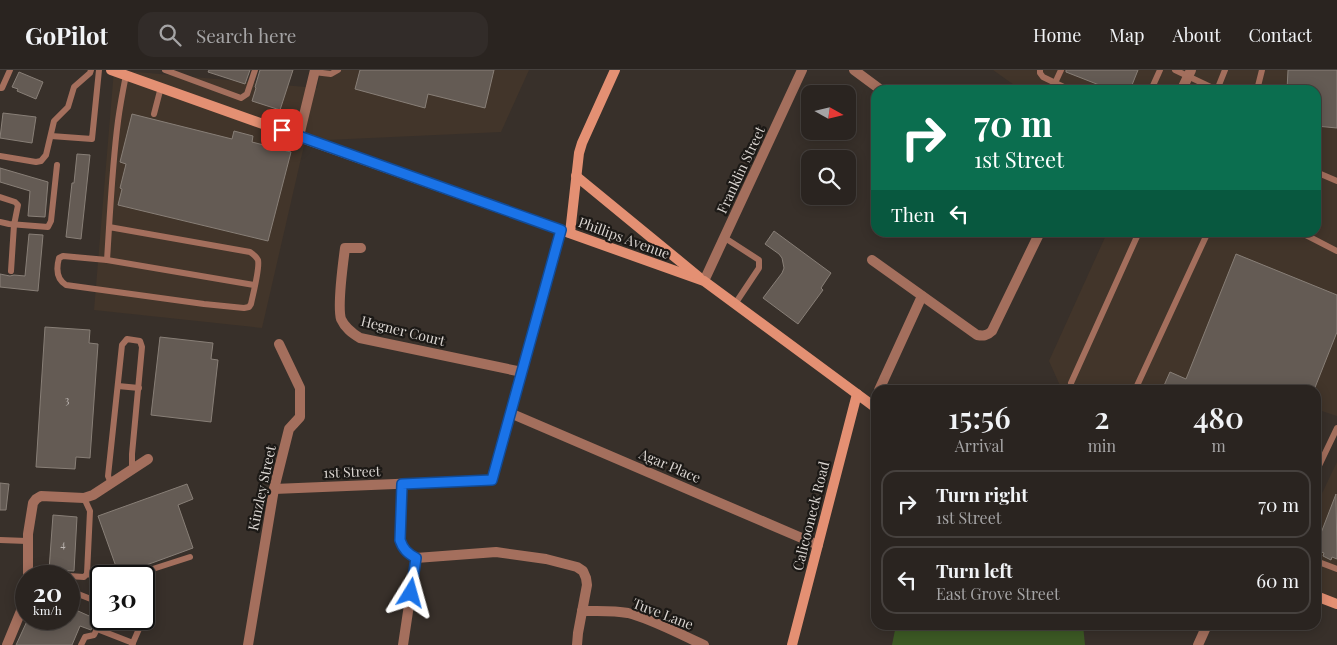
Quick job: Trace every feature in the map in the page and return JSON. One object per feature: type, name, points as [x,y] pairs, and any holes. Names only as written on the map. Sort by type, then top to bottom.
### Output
[{"type":"street","name":"Phillips Avenue","points":[[111,70],[704,281]]},
{"type":"street","points":[[510,413],[565,232],[582,143],[615,70]]},
{"type":"street","name":"Franklin Street","points":[[704,281],[802,70]]},
{"type":"street","points":[[854,70],[874,85]]},
{"type":"street","points":[[299,136],[315,71]]},
{"type":"street","points":[[1184,85],[1189,73]]},
{"type":"street","name":"Phillips Avenue","points":[[576,176],[704,281],[857,394],[871,402]]},
{"type":"street","points":[[872,260],[976,334],[982,336],[988,335],[992,331],[1038,237]]},
{"type":"street","name":"Hegner Court","points":[[361,248],[345,248],[344,257],[339,308],[341,318],[352,334],[360,338],[522,372]]},
{"type":"street","points":[[881,385],[922,296]]},
{"type":"street","name":"Kinzley Street","points":[[248,645],[274,490],[289,428],[300,416],[300,388],[278,344]]},
{"type":"street","name":"Calicooneck Road","points":[[792,645],[857,394]]},
{"type":"street","name":"1st Street","points":[[274,490],[492,480],[510,413]]},
{"type":"street","name":"Agar Place","points":[[510,413],[818,545]]},
{"type":"street","points":[[28,565],[27,542],[33,503],[36,499],[41,496],[84,498],[93,495],[148,459]]},
{"type":"street","points":[[402,484],[400,540],[402,548],[416,558],[496,552],[578,567],[583,572],[587,585],[577,645]]},
{"type":"street","points":[[403,645],[416,558]]},
{"type":"street","points":[[1321,598],[1337,604]]},
{"type":"street","name":"Tuve Lane","points":[[582,611],[628,613],[642,617],[704,645]]},
{"type":"street","points":[[8,645],[15,627]]},
{"type":"street","points":[[1198,645],[1205,630]]},
{"type":"lane","points":[[0,88],[2,88],[10,70]]},
{"type":"lane","points":[[51,136],[92,139],[99,70]]},
{"type":"lane","points":[[165,70],[241,98],[246,94],[255,70]]},
{"type":"lane","points":[[315,71],[331,74],[338,70]]},
{"type":"lane","points":[[1040,70],[1042,77],[1059,85]]},
{"type":"lane","points":[[1055,83],[1061,70]]},
{"type":"lane","points":[[1153,85],[1160,70]]},
{"type":"lane","points":[[1174,70],[1189,73],[1209,85]]},
{"type":"lane","points":[[1219,85],[1225,70]]},
{"type":"lane","points":[[1258,85],[1262,70]]},
{"type":"lane","points":[[0,156],[41,161],[44,159],[54,121],[68,107],[74,87],[90,71],[97,86]]},
{"type":"lane","points":[[107,260],[118,120],[126,75]]},
{"type":"lane","points":[[154,114],[161,87]]},
{"type":"lane","points":[[0,222],[48,227],[52,221],[57,165]]},
{"type":"lane","points":[[1321,174],[1337,181]]},
{"type":"lane","points":[[0,197],[15,202],[18,205],[14,224],[11,271]]},
{"type":"lane","points":[[109,227],[250,252],[258,261],[251,304],[244,308],[204,304],[66,285],[61,282],[58,278],[58,263],[59,258],[63,256],[107,260],[254,285]]},
{"type":"lane","points":[[1071,383],[1137,237]]},
{"type":"lane","points":[[1137,385],[1206,237]]},
{"type":"lane","points":[[1310,237],[1337,251]]},
{"type":"lane","points":[[724,238],[759,260],[759,268],[735,304]]},
{"type":"lane","points":[[111,483],[108,476],[122,345],[127,339],[140,341],[142,347],[132,469]]},
{"type":"lane","points":[[118,386],[138,388]]},
{"type":"lane","points":[[1321,462],[1337,428]]},
{"type":"lane","points":[[84,498],[90,511],[87,574]]},
{"type":"lane","points":[[0,540],[27,542]]},
{"type":"lane","points":[[155,568],[190,556]]},
{"type":"lane","points":[[1321,564],[1337,569]]},
{"type":"lane","points":[[80,577],[90,575]]},
{"type":"lane","points":[[81,645],[85,636],[94,635],[96,630]]},
{"type":"lane","points":[[99,630],[133,644],[140,630]]},
{"type":"shaded area","points":[[114,70],[317,88],[321,70],[529,70],[501,132],[305,141],[262,328],[94,310]]},
{"type":"shaded area","points":[[993,70],[1337,70],[1337,416],[1321,411],[1321,385],[1060,385],[1049,361],[1105,237],[1321,237],[1321,85],[1014,85]]},
{"type":"shaded area","points":[[1337,462],[1337,603],[1321,596],[1321,496]]},
{"type":"green space","points":[[895,630],[1084,630],[1085,645],[892,645]]},
{"type":"building","points":[[209,70],[250,70],[245,84],[208,72]]},
{"type":"building","points":[[260,70],[293,70],[280,110],[252,101]]},
{"type":"building","points":[[360,70],[494,70],[485,108],[428,94],[425,108],[355,89]]},
{"type":"building","points":[[1066,70],[1138,70],[1132,85],[1099,85],[1066,72]]},
{"type":"building","points":[[1288,70],[1337,70],[1337,128],[1321,126],[1321,85],[1287,85]]},
{"type":"building","points":[[19,72],[43,82],[36,99],[12,87]]},
{"type":"building","points":[[3,113],[36,117],[32,143],[0,138]]},
{"type":"building","points":[[132,114],[232,139],[234,131],[253,136],[252,142],[291,152],[268,241],[118,205],[126,164],[120,162]]},
{"type":"building","points":[[77,154],[90,155],[81,239],[66,237]]},
{"type":"building","points":[[0,168],[48,182],[45,217],[28,216],[30,191],[0,182]]},
{"type":"building","points":[[774,231],[831,273],[821,288],[823,290],[798,324],[763,298],[784,268],[779,254],[765,244]]},
{"type":"building","points":[[29,234],[43,235],[38,291],[0,287],[0,274],[25,276]]},
{"type":"building","points":[[1236,254],[1337,295],[1337,332],[1316,385],[1164,385],[1170,372],[1186,379]]},
{"type":"building","points":[[45,327],[90,330],[89,343],[98,344],[90,458],[76,457],[75,469],[36,467]]},
{"type":"building","points":[[160,337],[213,343],[211,359],[218,360],[211,422],[151,415]]},
{"type":"building","points":[[0,483],[9,484],[6,510],[0,510]]},
{"type":"building","points":[[187,484],[193,499],[178,505],[193,548],[146,565],[115,565],[98,516]]},
{"type":"building","points":[[1336,494],[1337,559],[1332,557],[1331,560],[1323,556],[1324,553],[1321,552],[1321,533]]},
{"type":"building","points":[[53,515],[77,517],[74,565],[49,565]]},
{"type":"building","points":[[80,612],[90,616],[90,630],[80,626]]},
{"type":"building","points":[[23,630],[78,630],[72,645],[16,645]]},
{"type":"route","points":[[282,130],[561,230],[492,480],[402,484],[400,540],[402,548],[416,558],[411,593]]}]
